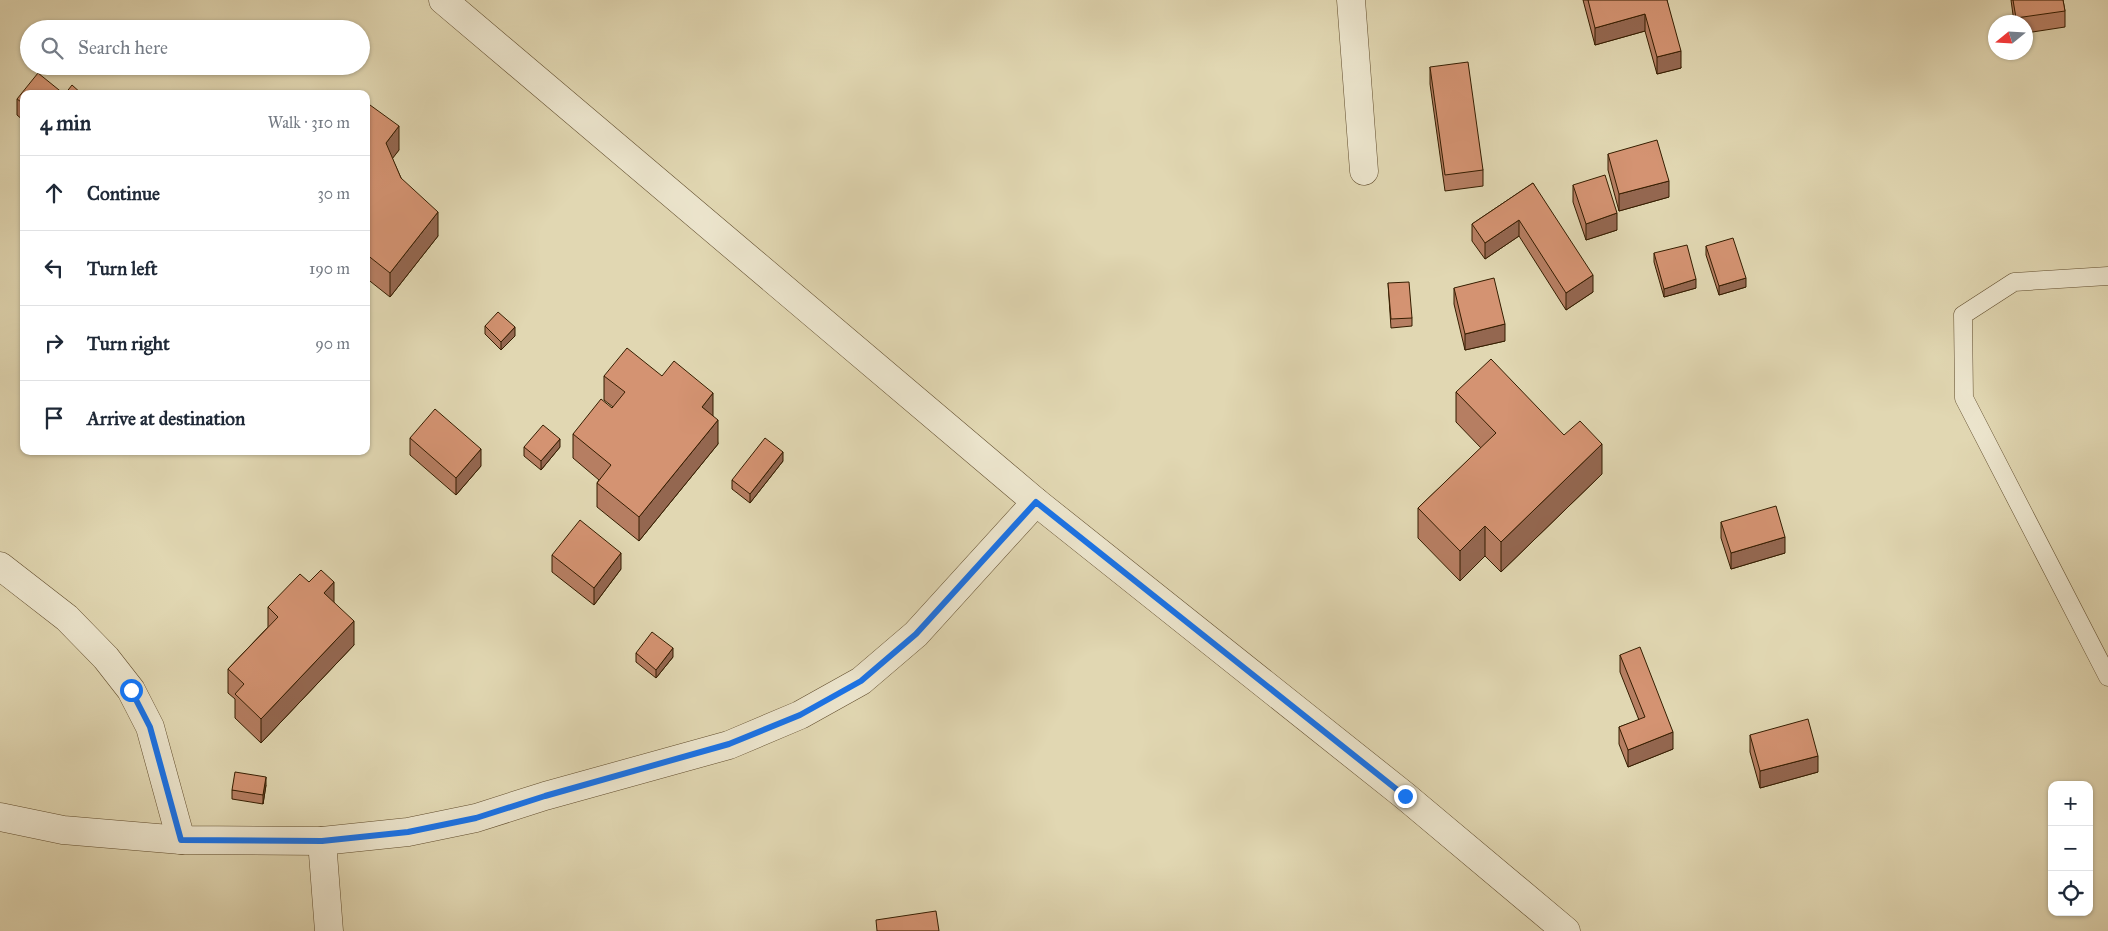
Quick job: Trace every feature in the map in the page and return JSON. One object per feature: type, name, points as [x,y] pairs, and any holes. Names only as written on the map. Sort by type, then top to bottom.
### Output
[{"type":"street","points":[[443,0],[1036,502],[1405,796],[1566,931]]},
{"type":"street","points":[[1351,0],[1364,171]]},
{"type":"street","points":[[0,817],[63,830],[181,840],[322,841],[408,832],[476,818],[545,796],[729,744],[800,715],[861,681],[916,634],[1036,502]]},
{"type":"street","points":[[0,566],[66,618],[106,658],[131,690],[150,727],[181,840]]},
{"type":"street","points":[[322,841],[329,931]]},
{"type":"lane","points":[[2108,276],[2014,282],[1963,315],[1964,398],[2108,677]]},
{"type":"building","points":[[1588,0],[1667,0],[1681,51],[1657,57],[1645,14],[1595,28]]},
{"type":"building","points":[[2013,0],[2063,0],[2065,11],[2033,16],[2016,15]]},
{"type":"building","points":[[1468,62],[1483,170],[1445,175],[1430,67]]},
{"type":"building","points":[[36,75],[40,75],[59,90],[24,90]]},
{"type":"building","points":[[72,85],[78,90],[68,90]]},
{"type":"building","points":[[370,105],[399,126],[386,143],[401,178],[438,212],[390,273],[370,257]]},
{"type":"building","points":[[1657,140],[1669,181],[1619,194],[1608,154]]},
{"type":"building","points":[[1605,175],[1617,213],[1586,224],[1573,185]]},
{"type":"building","points":[[1533,183],[1593,275],[1566,293],[1519,220],[1485,243],[1472,224]]},
{"type":"building","points":[[1733,238],[1746,278],[1719,286],[1706,246]]},
{"type":"building","points":[[1687,245],[1696,279],[1664,289],[1654,253]]},
{"type":"building","points":[[1494,278],[1505,324],[1465,334],[1454,288]]},
{"type":"building","points":[[1409,282],[1412,318],[1391,319],[1388,283]]},
{"type":"building","points":[[498,312],[515,327],[501,342],[485,326]]},
{"type":"building","points":[[627,348],[662,376],[674,361],[713,393],[702,407],[718,420],[639,517],[597,483],[611,465],[573,434],[601,399],[612,408],[625,392],[604,376]]},
{"type":"building","points":[[1491,359],[1564,435],[1580,421],[1602,444],[1501,542],[1485,526],[1460,551],[1418,508],[1496,433],[1456,392]]},
{"type":"building","points":[[435,409],[481,449],[456,478],[410,438]]},
{"type":"building","points":[[543,425],[560,439],[541,461],[524,447]]},
{"type":"building","points":[[765,438],[783,452],[750,494],[732,480]]},
{"type":"building","points":[[1776,506],[1785,537],[1731,553],[1721,522]]},
{"type":"building","points":[[580,520],[621,553],[594,588],[552,555]]},
{"type":"building","points":[[321,570],[334,582],[324,593],[354,621],[261,719],[235,694],[244,684],[228,669],[278,617],[268,607],[300,574],[309,582]]},
{"type":"building","points":[[652,632],[673,648],[656,670],[636,653]]},
{"type":"building","points":[[1640,647],[1673,732],[1628,750],[1619,727],[1645,717],[1620,655]]},
{"type":"building","points":[[1808,719],[1818,756],[1760,771],[1750,735]]},
{"type":"building","points":[[235,772],[266,777],[263,795],[232,790]]},
{"type":"building","points":[[936,911],[939,931],[877,931],[876,920]]},
{"type":"route","points":[[131,690],[150,727],[181,840],[322,841],[408,832],[476,818],[545,796],[729,744],[800,715],[861,681],[916,634],[1036,502],[1405,796]]}]
